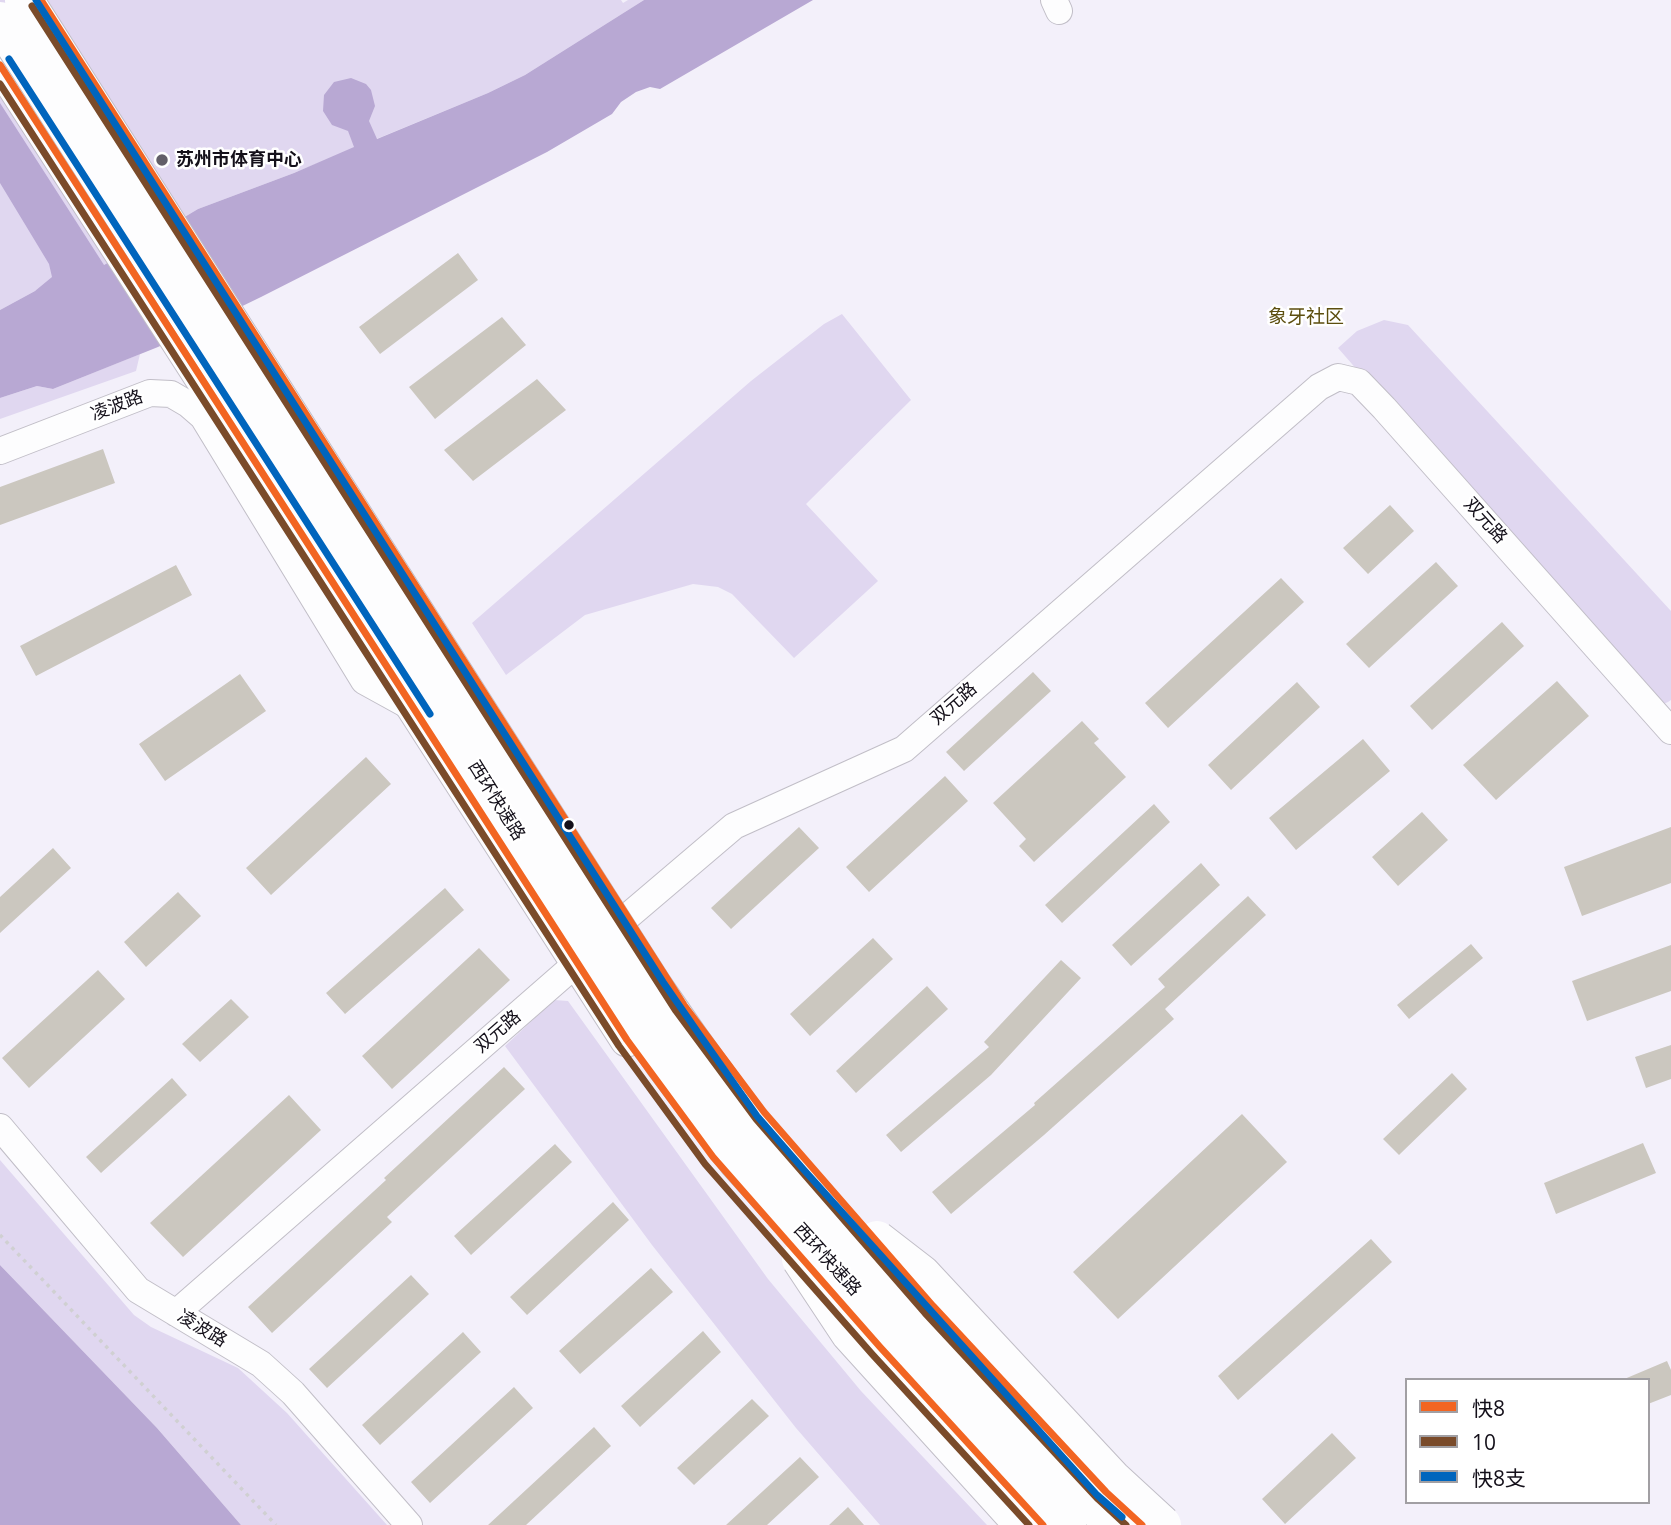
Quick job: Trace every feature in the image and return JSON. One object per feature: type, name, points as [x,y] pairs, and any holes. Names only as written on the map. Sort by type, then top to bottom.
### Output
[{"type":"highway","points":[[24,0],[654,988],[749,1122],[1090,1502],[1115,1525]]},
{"type":"highway","name":"西环快速路","points":[[0,21],[664,1063],[737,1160],[1067,1525]]},
{"type":"highway","points":[[737,1160],[850,1333],[1024,1525]]},
{"type":"highway","points":[[796,1177],[921,1274],[1112,1479],[1163,1525]]},
{"type":"main road","points":[[41,0],[684,1005],[764,1112],[933,1306],[1106,1492],[1142,1525]]},
{"type":"main road","points":[[0,65],[627,1040],[713,1157],[880,1347],[1043,1525]]},
{"type":"street","name":"双元路","points":[[176,1313],[734,826],[904,749],[1319,387],[1338,377],[1359,382],[1384,408],[1671,731]]},
{"type":"street","name":"凌波路","points":[[0,451],[150,393],[170,394],[188,404],[203,417],[364,681],[413,708]]},
{"type":"street","name":"凌波路","points":[[0,1127],[138,1290],[261,1364],[285,1385],[409,1525]]},
{"type":"path","points":[[0,1235],[276,1525]]},
{"type":"shaded area","name":"苏州市体育中心","points":[[0,0],[621,0],[623,3],[628,0],[644,0],[525,75],[488,93],[294,173],[198,209],[104,265],[35,291],[0,310]]},
{"type":"shaded area","points":[[644,0],[813,0],[660,89],[650,87],[636,92],[621,102],[612,114],[547,152],[261,297],[158,347],[53,389],[37,386],[0,398],[0,310],[35,291],[52,277],[49,264],[0,183],[0,103],[104,265],[198,209],[354,147],[348,131],[332,125],[323,111],[324,95],[334,82],[351,78],[366,84],[371,90],[375,106],[369,121],[377,139],[525,75]]},
{"type":"shaded area","points":[[842,314],[911,400],[806,504],[878,581],[794,658],[732,594],[718,587],[693,584],[585,615],[506,675],[472,623],[751,381],[824,324]]},
{"type":"shaded area","points":[[1384,320],[1408,325],[1671,611],[1671,700],[1661,705],[1650,705],[1338,348],[1357,331]]},
{"type":"shaded area","points":[[140,354],[136,371],[0,419],[0,398],[37,386],[53,389]]},
{"type":"shaded area","points":[[554,1000],[568,1001],[768,1279],[861,1391],[987,1525],[880,1525],[796,1428],[652,1245],[505,1046]]},
{"type":"shaded area","points":[[0,1160],[134,1315],[151,1327],[238,1368],[287,1413],[387,1525],[241,1525],[157,1428],[0,1265]]},
{"type":"shaded area","points":[[0,1265],[157,1428],[241,1525],[0,1525]]},
{"type":"building","points":[[458,253],[478,280],[380,354],[359,327]]},
{"type":"building","points":[[502,317],[526,345],[435,419],[409,387]]},
{"type":"building","points":[[537,379],[566,410],[473,481],[444,450]]},
{"type":"building","points":[[103,449],[115,483],[0,525],[0,487]]},
{"type":"building","points":[[1390,505],[1414,531],[1368,574],[1343,548]]},
{"type":"building","points":[[1436,562],[1458,586],[1369,668],[1346,644]]},
{"type":"building","points":[[176,565],[192,595],[36,676],[20,646]]},
{"type":"building","points":[[1281,578],[1304,602],[1168,728],[1145,703]]},
{"type":"building","points":[[1502,622],[1524,646],[1432,730],[1410,706]]},
{"type":"building","points":[[1033,672],[1051,691],[964,771],[946,752]]},
{"type":"building","points":[[240,674],[266,711],[165,781],[139,744]]},
{"type":"building","points":[[1557,681],[1589,716],[1496,800],[1463,765]]},
{"type":"building","points":[[1297,682],[1320,707],[1231,790],[1208,765]]},
{"type":"building","points":[[1082,721],[1099,739],[1094,743],[1126,777],[1034,862],[1019,846],[1026,839],[993,803]]},
{"type":"building","points":[[1363,739],[1390,771],[1296,850],[1269,818]]},
{"type":"building","points":[[366,757],[391,784],[271,895],[246,868]]},
{"type":"building","points":[[945,776],[968,801],[869,892],[846,867]]},
{"type":"building","points":[[1154,804],[1170,822],[1062,923],[1045,905]]},
{"type":"building","points":[[1422,812],[1448,840],[1398,886],[1372,857]]},
{"type":"building","points":[[799,827],[819,848],[731,929],[711,908]]},
{"type":"building","points":[[1671,827],[1671,883],[1582,916],[1564,867]]},
{"type":"building","points":[[53,848],[71,868],[0,933],[0,897]]},
{"type":"building","points":[[1201,863],[1220,885],[1131,966],[1112,945]]},
{"type":"building","points":[[445,888],[464,910],[345,1014],[326,993]]},
{"type":"building","points":[[178,892],[201,916],[146,967],[124,942]]},
{"type":"building","points":[[1248,896],[1266,915],[1165,1009],[1174,1019],[951,1214],[932,1192],[1035,1105],[1034,1103],[1165,987],[1158,979]]},
{"type":"building","points":[[873,938],[893,959],[810,1036],[790,1014]]},
{"type":"building","points":[[1471,944],[1483,958],[1409,1019],[1397,1005]]},
{"type":"building","points":[[1671,945],[1671,991],[1587,1021],[1572,981]]},
{"type":"building","points":[[479,948],[510,980],[392,1089],[362,1056]]},
{"type":"building","points":[[1061,960],[1081,978],[991,1075],[901,1152],[886,1135],[989,1047],[984,1042]]},
{"type":"building","points":[[98,970],[125,999],[29,1088],[2,1058]]},
{"type":"building","points":[[927,986],[948,1009],[856,1093],[836,1071]]},
{"type":"building","points":[[231,999],[249,1017],[200,1062],[182,1044]]},
{"type":"building","points":[[1671,1045],[1671,1079],[1646,1088],[1635,1057]]},
{"type":"building","points":[[504,1067],[525,1089],[387,1217],[392,1222],[272,1333],[248,1307]]},
{"type":"building","points":[[1452,1073],[1467,1089],[1399,1155],[1383,1139]]},
{"type":"building","points":[[172,1078],[187,1095],[101,1173],[86,1157]]},
{"type":"building","points":[[289,1095],[321,1130],[183,1257],[150,1223]]},
{"type":"building","points":[[1242,1114],[1287,1162],[1118,1319],[1073,1272]]},
{"type":"building","points":[[1643,1143],[1656,1173],[1556,1214],[1544,1183]]},
{"type":"building","points":[[555,1144],[572,1162],[471,1255],[454,1236]]},
{"type":"building","points":[[613,1202],[629,1220],[527,1315],[510,1297]]},
{"type":"building","points":[[1371,1239],[1392,1262],[1238,1400],[1218,1376]]},
{"type":"building","points":[[651,1268],[673,1292],[580,1374],[559,1351]]},
{"type":"building","points":[[411,1275],[429,1294],[327,1388],[309,1369]]},
{"type":"building","points":[[703,1331],[721,1352],[640,1427],[621,1406]]},
{"type":"building","points":[[463,1332],[481,1352],[380,1445],[362,1425]]},
{"type":"building","points":[[1667,1361],[1671,1370],[1671,1395],[1650,1403],[1650,1378],[1627,1378]]},
{"type":"building","points":[[514,1387],[533,1408],[430,1503],[411,1482]]},
{"type":"building","points":[[752,1399],[769,1416],[694,1485],[677,1468]]},
{"type":"building","points":[[594,1427],[611,1446],[526,1525],[488,1525]]},
{"type":"building","points":[[1332,1433],[1356,1458],[1285,1524],[1262,1499]]},
{"type":"building","points":[[800,1457],[819,1477],[767,1525],[726,1525]]},
{"type":"building","points":[[848,1507],[864,1525],[829,1525]]},
{"type":"transit line","name":"快8支","points":[[36,0],[663,982],[757,1116],[1097,1495],[1122,1517]]},
{"type":"transit line","name":"快8","points":[[41,0],[684,1005],[764,1112],[933,1306],[1106,1492],[1142,1525]]},
{"type":"transit line","name":"10","points":[[32,6],[676,1011],[756,1119],[925,1313],[1098,1499],[1126,1525]]},
{"type":"transit line","name":"快8支","points":[[9,59],[430,714]]},
{"type":"transit line","name":"快8","points":[[0,65],[627,1040],[713,1157],[880,1347],[1043,1525]]},
{"type":"transit line","name":"10","points":[[0,84],[619,1046],[705,1164],[872,1354],[1029,1525]]},
{"type":"place","name":"苏州市体育中心","points":[[162,160]]},
{"type":"district","name":"象牙社区","points":[[1306,318]]}]
